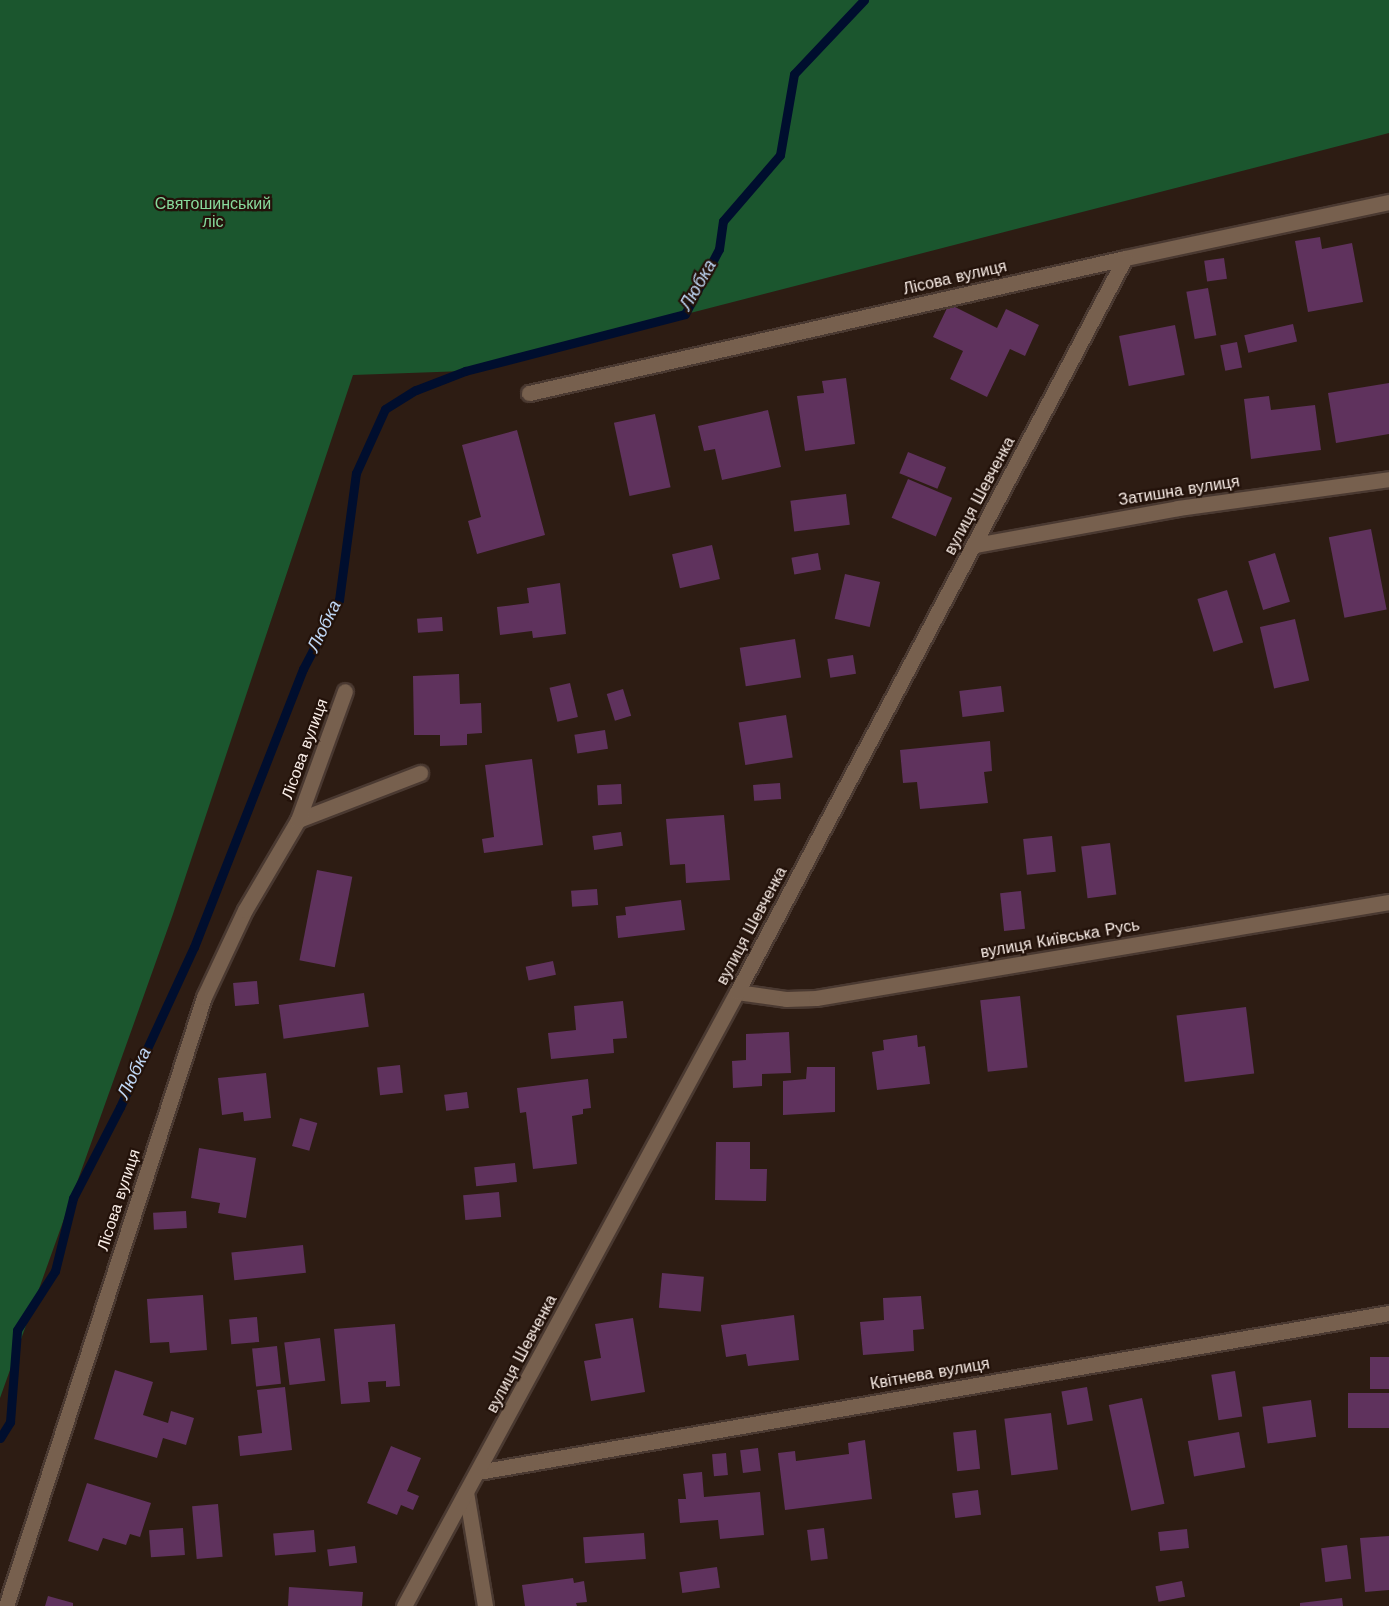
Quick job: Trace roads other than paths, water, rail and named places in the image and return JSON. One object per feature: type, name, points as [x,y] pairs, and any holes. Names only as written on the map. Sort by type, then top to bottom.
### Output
[{"type":"street","name":"Лісова вулиця","points":[[530,393],[1125,258],[1389,202]]},
{"type":"street","name":"вулиця Шевченка","points":[[404,1606],[737,992],[1125,258]]},
{"type":"street","name":"Затишна вулиця","points":[[975,545],[1178,508],[1389,479]]},
{"type":"street","name":"Лісова вулиця","points":[[6,1606],[204,997],[245,910],[298,820],[345,691]]},
{"type":"street","name":"Лісова вулиця","points":[[298,820],[420,773]]},
{"type":"street","name":"вулиця Київська Русь","points":[[737,992],[786,999],[816,998],[1389,902]]},
{"type":"street","name":"Квітнева вулиця","points":[[478,1472],[1389,1313]]},
{"type":"street","points":[[466,1492],[485,1606]]},
{"type":"waterway","name":"Любка","points":[[0,1438],[10,1422],[17,1330],[55,1271],[73,1198],[120,1107],[194,947],[303,669],[339,600],[356,473],[385,409],[416,390],[465,371],[685,314],[719,249],[723,221],[780,155],[794,74],[864,0]]},
{"type":"park label","name":"Святошинський ліс","points":[[213,213]]}]
